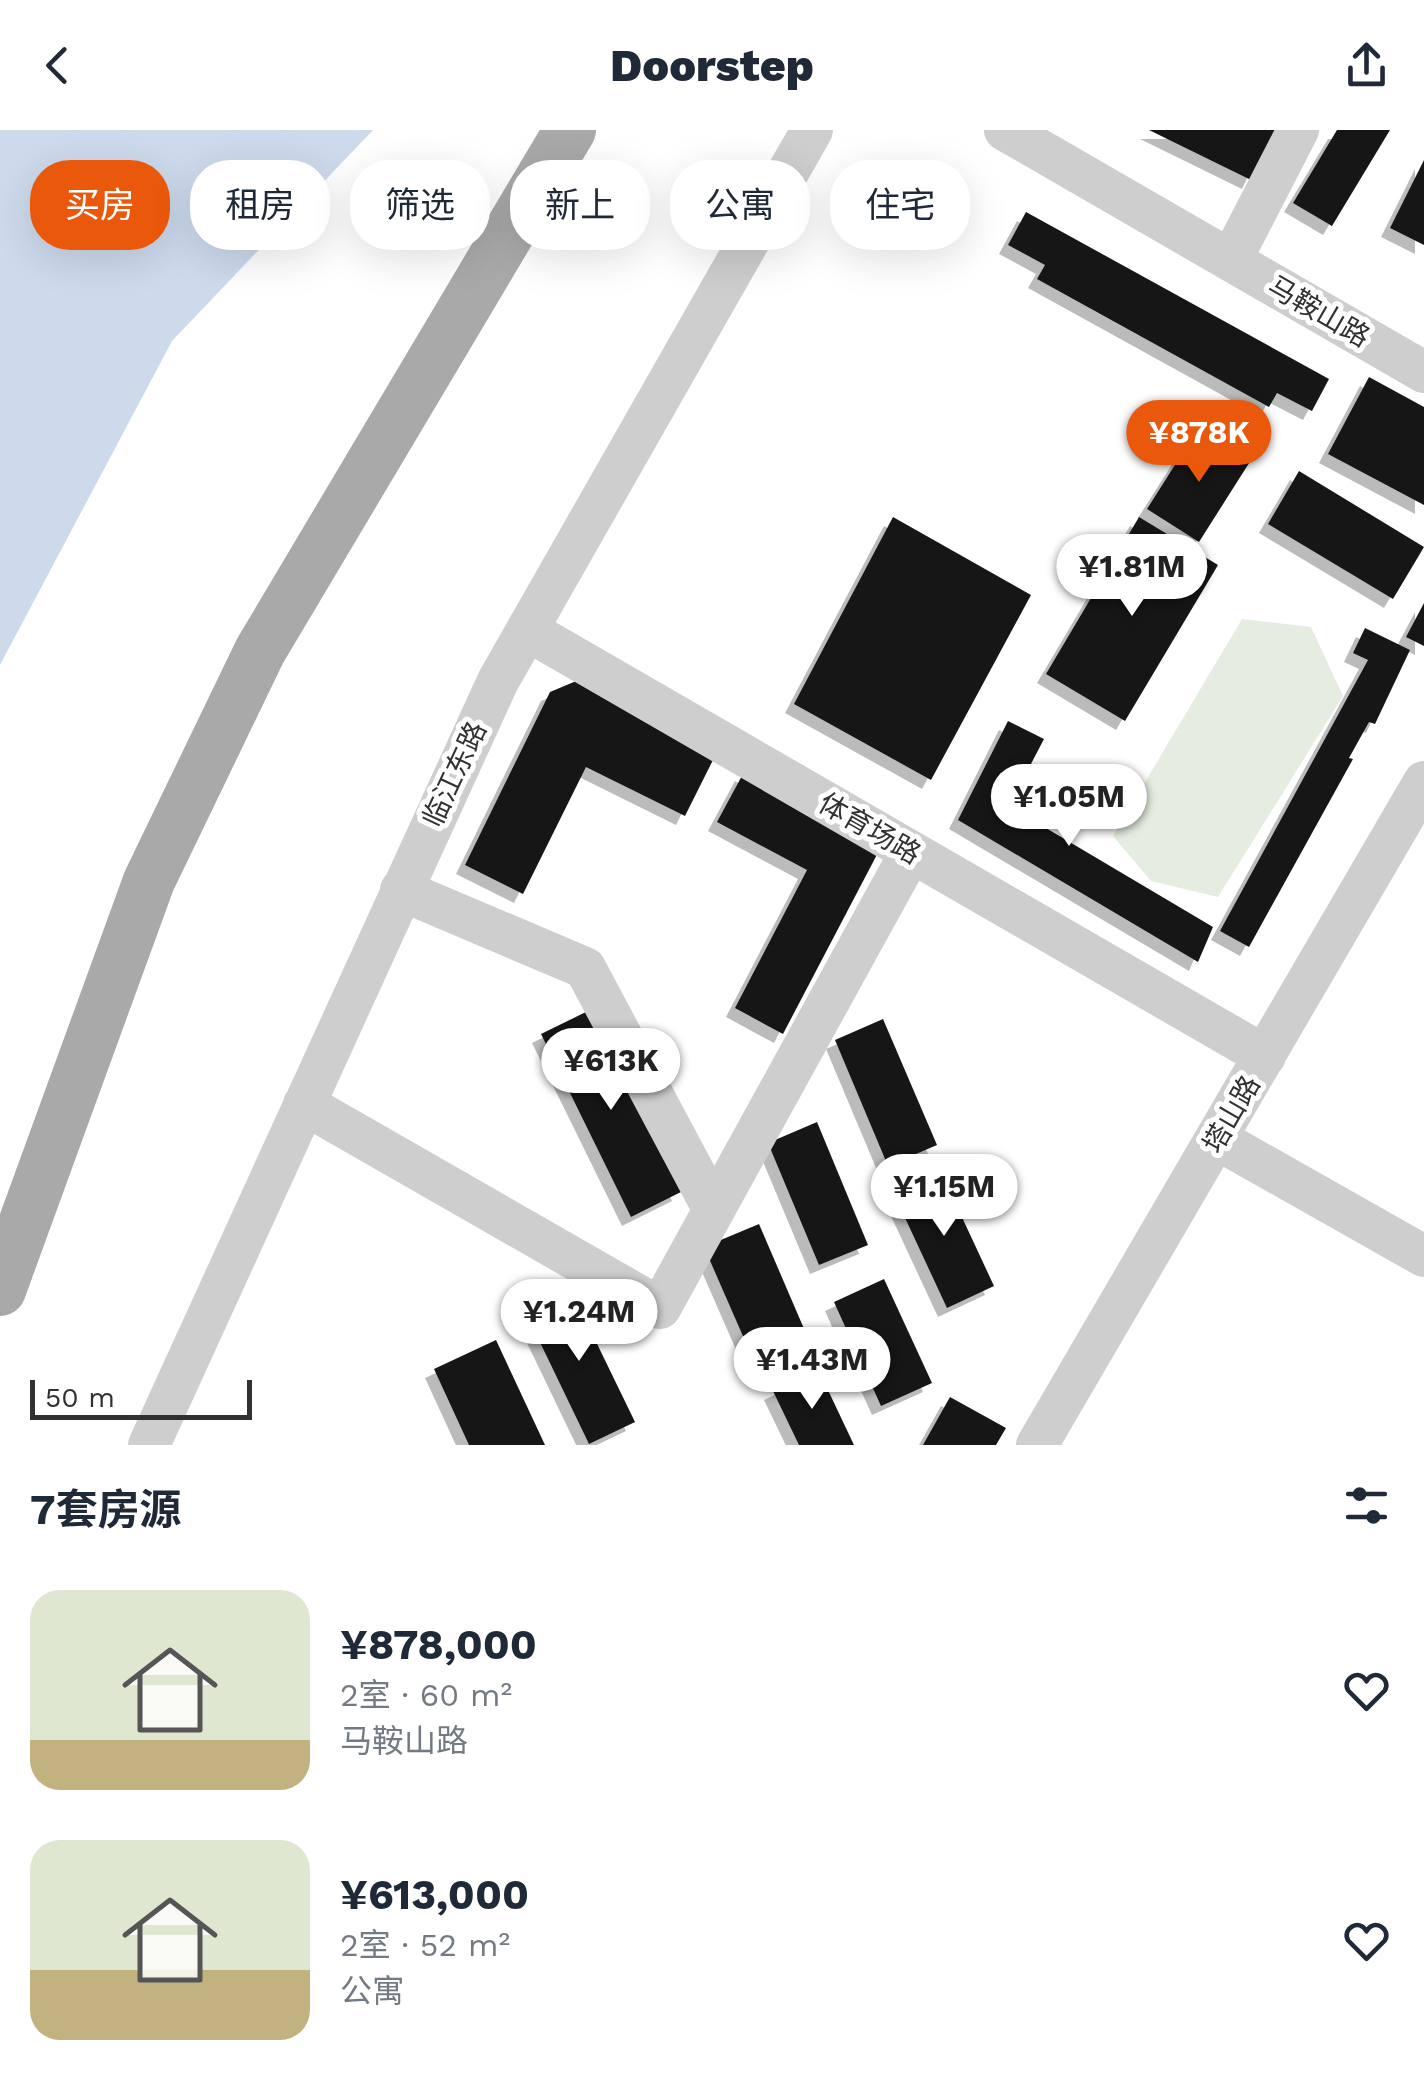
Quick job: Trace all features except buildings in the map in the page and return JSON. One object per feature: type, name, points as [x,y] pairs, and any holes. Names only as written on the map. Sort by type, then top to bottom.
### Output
[{"type":"main road","points":[[0,1290],[150,881],[260,651],[570,130]]},
{"type":"main road","points":[[0,1325],[39,1179]]},
{"type":"street","name":"临江东路","points":[[149,1445],[498,682],[812,130]]},
{"type":"street","name":"马鞍山路","points":[[1005,130],[1424,372]]},
{"type":"street","points":[[1231,260],[1298,130]]},
{"type":"street","name":"体育场路","points":[[527,630],[1266,1056]]},
{"type":"street","name":"塔山路","points":[[1037,1445],[1424,782]]},
{"type":"street","points":[[304,1104],[660,1308],[911,852]]},
{"type":"street","points":[[400,890],[585,968],[714,1210]]},
{"type":"street","points":[[1217,1139],[1424,1256]]},
{"type":"shaded area","points":[[1242,619],[1311,627],[1343,696],[1218,897],[1151,881],[1113,836]]},
{"type":"water","points":[[0,130],[373,130],[330,175],[330,160],[190,160],[190,250],[259,250],[172,341],[0,665]]}]
